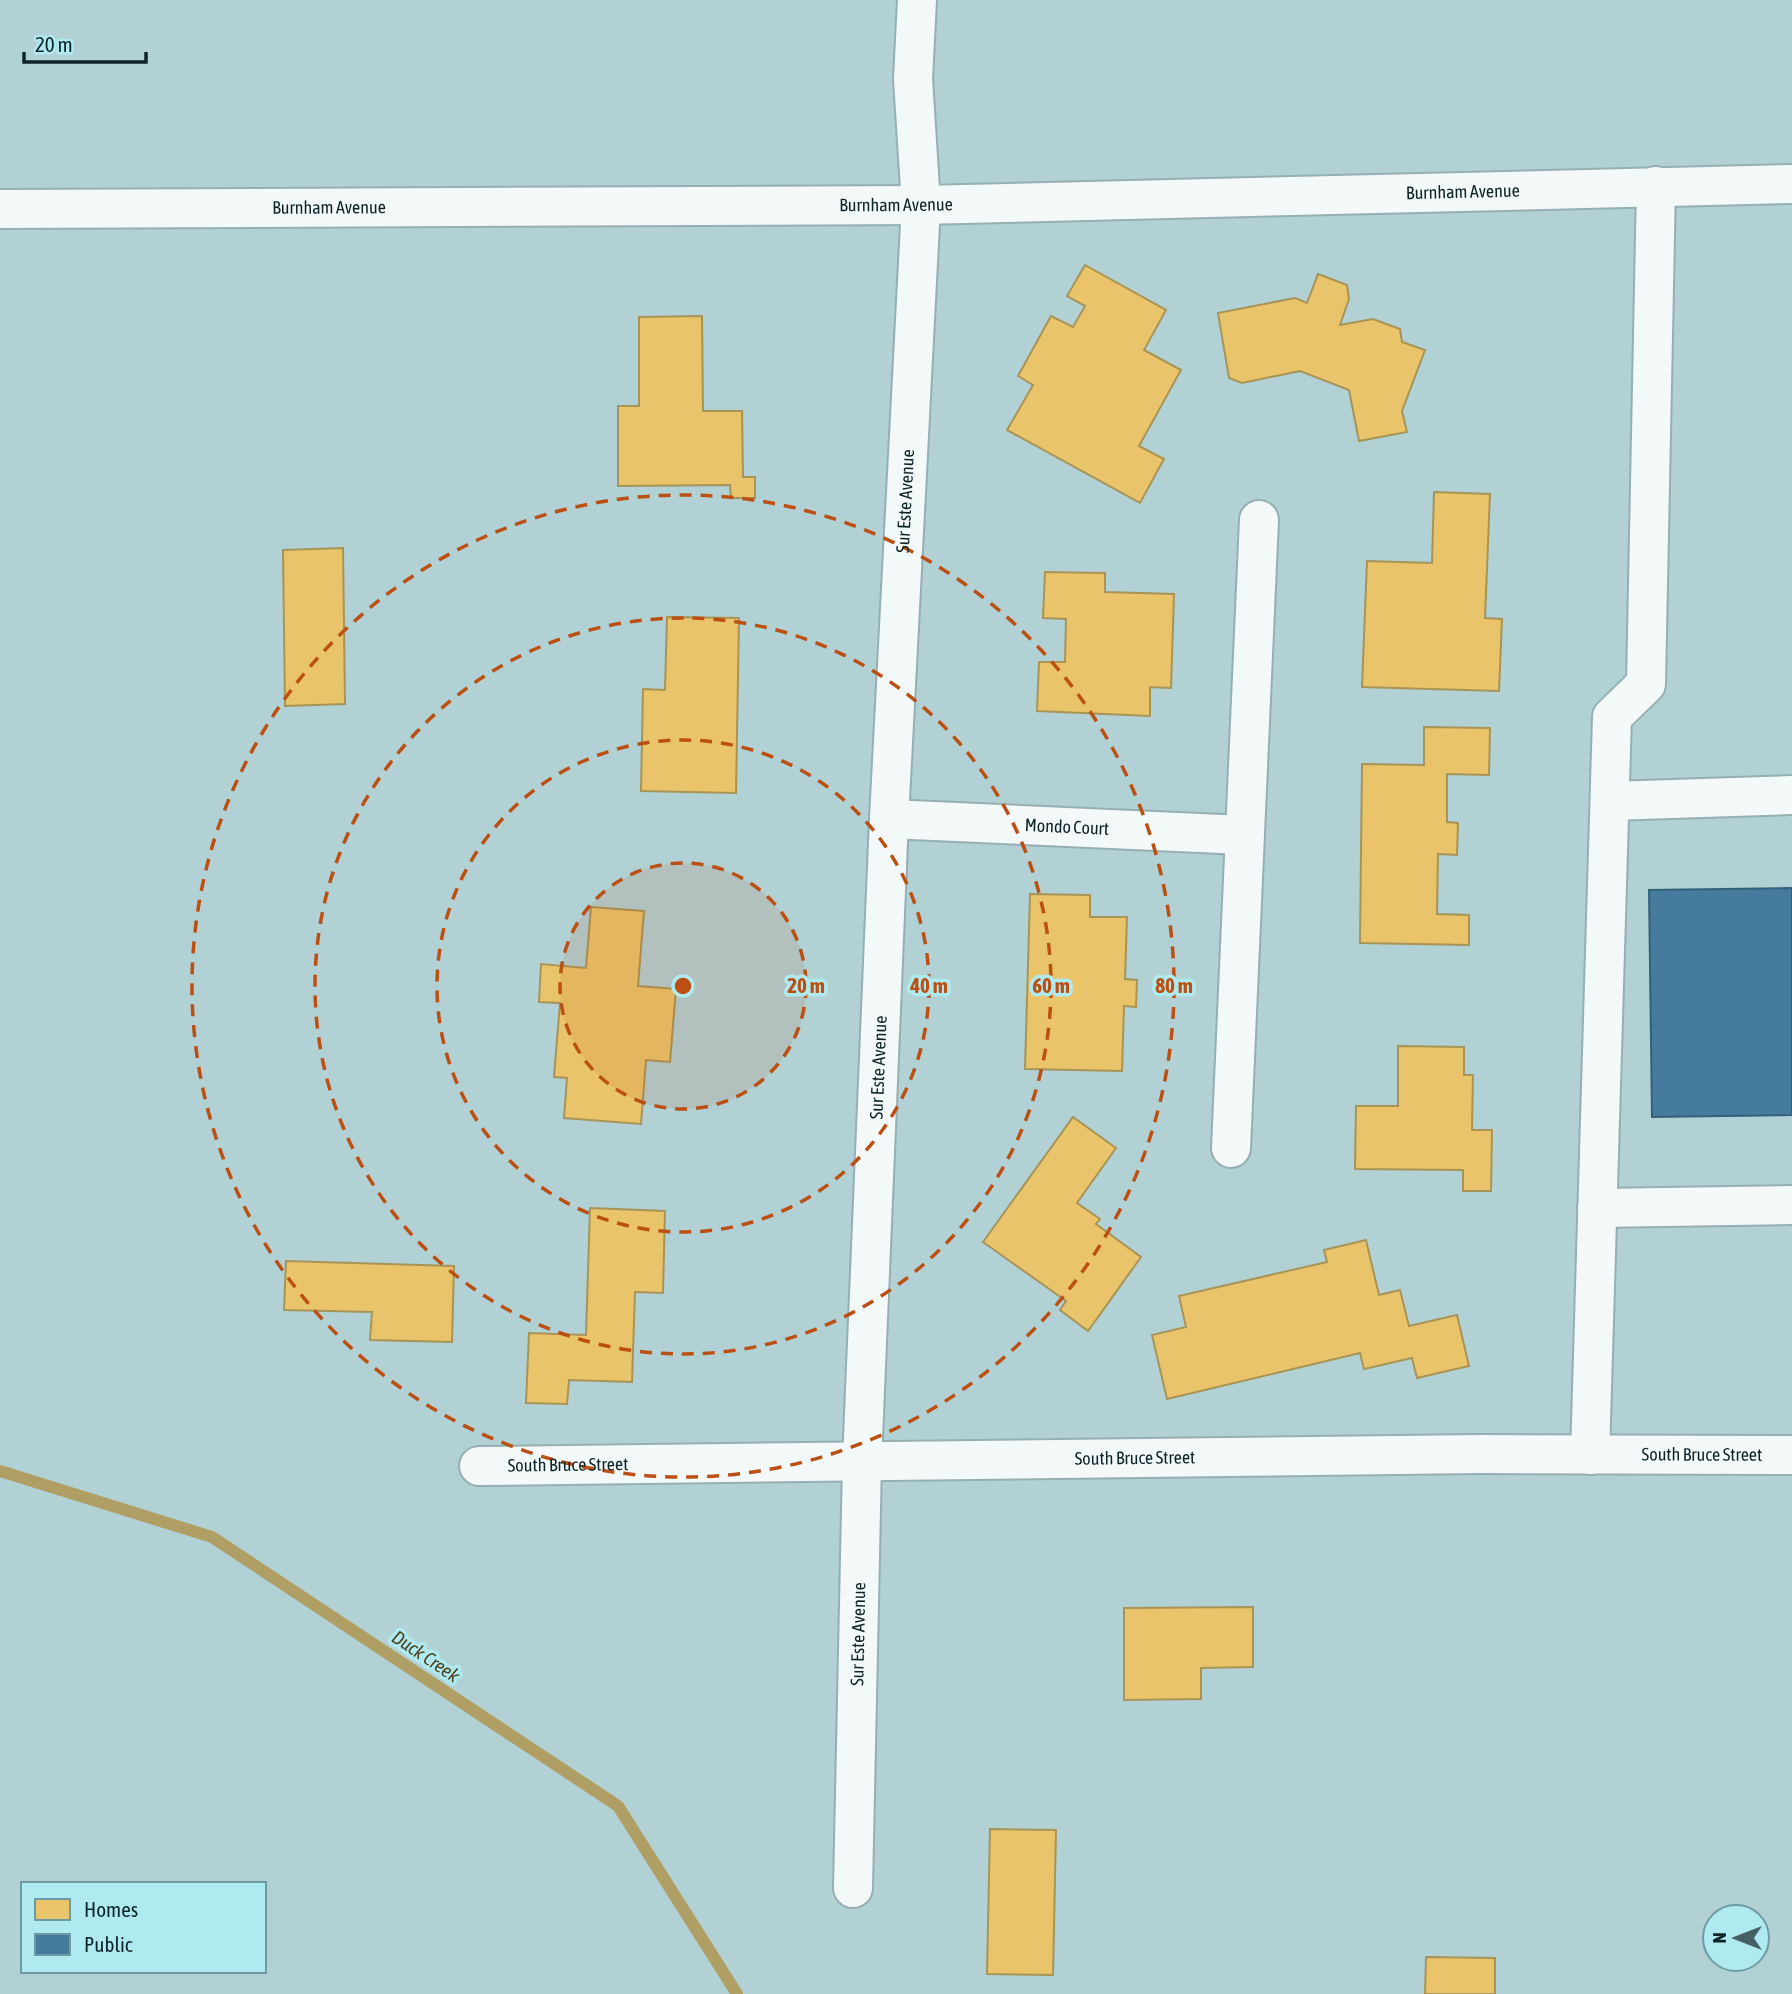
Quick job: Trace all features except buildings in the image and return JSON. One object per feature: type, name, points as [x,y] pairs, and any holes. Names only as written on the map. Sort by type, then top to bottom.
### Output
[{"type":"street","name":"Sur Este Avenue","points":[[853,1888],[862,1462],[890,819],[922,205],[913,79],[917,0]]},
{"type":"street","name":"Burnham Avenue","points":[[0,209],[922,205],[1792,184]]},
{"type":"street","points":[[1590,1455],[1612,717],[1646,684],[1656,186]]},
{"type":"street","points":[[1231,1148],[1259,520]]},
{"type":"street","points":[[1609,801],[1792,795]]},
{"type":"street","name":"Mondo Court","points":[[890,819],[1244,835]]},
{"type":"street","points":[[1597,1208],[1792,1205]]},
{"type":"street","name":"South Bruce Street","points":[[479,1466],[1480,1454],[1792,1455]]},
{"type":"waterway","name":"Duck Creek","points":[[0,1471],[212,1537],[618,1806],[737,1994]]}]
